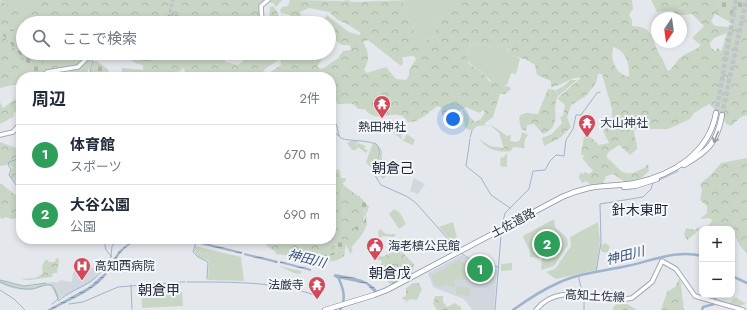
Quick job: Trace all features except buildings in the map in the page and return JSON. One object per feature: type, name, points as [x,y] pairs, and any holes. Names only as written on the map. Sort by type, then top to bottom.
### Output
[{"type":"highway","points":[[694,154],[702,154],[703,146],[712,132],[716,113]]},
{"type":"highway","name":"土佐道路","points":[[325,310],[377,295],[567,197],[589,190],[625,187],[649,182],[679,168],[702,154],[715,140],[722,115]]},
{"type":"highway","name":"土佐道路","points":[[377,295],[562,196],[589,188],[625,184],[647,179],[677,166],[703,146]]},
{"type":"main road","points":[[262,16],[261,6],[268,0]]},
{"type":"main road","points":[[47,72],[78,67],[85,60]]},
{"type":"main road","points":[[0,135],[13,132],[16,129]]},
{"type":"main road","name":"高知土佐線","points":[[536,310],[550,298],[561,294],[625,299],[634,297],[652,282],[662,261],[676,270],[691,293],[714,302],[742,310]]},
{"type":"shaded area","points":[[414,178],[425,184],[418,194],[410,191]]},
{"type":"shaded area","points":[[462,255],[470,260],[497,268],[494,310],[472,310],[464,299],[433,287],[428,273]]},
{"type":"shaded area","name":"高知西病院","points":[[78,264],[102,270],[90,283],[62,297],[54,284],[47,282],[59,282],[60,280],[72,282],[73,273]]},
{"type":"green space","points":[[0,0],[35,0],[26,7],[18,9]]},
{"type":"green space","points":[[35,0],[282,0],[276,7],[273,3],[264,2],[259,5],[259,16],[16,16],[16,30],[0,28],[0,1],[18,9],[22,9],[30,5]]},
{"type":"green space","points":[[290,0],[348,0],[352,2],[411,0],[403,3],[407,17],[415,24],[413,28],[416,39],[421,42],[432,38],[436,30],[434,23],[449,13],[449,0],[632,0],[633,9],[629,15],[632,20],[632,26],[646,29],[651,34],[651,48],[656,48],[667,70],[669,71],[678,60],[701,45],[692,38],[704,26],[692,14],[687,15],[687,12],[674,12],[672,10],[657,12],[651,0],[720,0],[716,11],[732,17],[747,9],[747,115],[741,117],[731,126],[726,124],[723,117],[709,104],[694,113],[690,119],[668,129],[634,129],[637,149],[630,155],[619,145],[607,154],[607,158],[624,173],[638,171],[648,164],[649,171],[641,178],[625,182],[613,174],[606,176],[603,184],[591,185],[586,181],[582,183],[579,178],[580,173],[583,174],[585,172],[589,174],[593,171],[582,158],[585,157],[581,154],[584,137],[588,135],[599,145],[609,143],[603,131],[612,123],[612,109],[602,74],[598,74],[596,83],[586,96],[571,105],[567,117],[571,127],[560,138],[544,146],[542,138],[552,134],[562,123],[560,117],[563,116],[565,105],[558,99],[581,78],[574,78],[551,87],[551,81],[537,75],[535,65],[527,60],[511,55],[506,46],[500,45],[494,48],[478,43],[470,46],[466,55],[469,64],[484,74],[489,81],[510,87],[511,89],[505,94],[500,94],[493,117],[485,123],[485,125],[487,125],[477,126],[472,131],[465,128],[463,110],[456,111],[451,120],[445,120],[442,114],[442,108],[438,106],[416,121],[412,122],[408,122],[402,116],[398,115],[379,117],[370,114],[365,109],[358,109],[356,106],[351,104],[338,104],[336,101],[336,72],[270,72],[281,65],[281,60],[321,60],[317,67],[322,69],[336,60],[343,51],[351,50],[350,45],[342,45],[336,41],[336,22],[349,32],[359,35],[361,33],[338,20],[336,16],[334,16],[329,12],[309,8],[300,12],[301,16],[291,16],[281,13],[280,10],[282,7],[288,6]],"holes":[[[715,14],[732,23],[730,27],[715,26],[711,21]],[[727,33],[721,52],[718,47],[716,51],[711,48],[710,43],[714,38]],[[368,40],[401,66],[403,63],[402,57],[414,56],[416,59],[409,70],[409,76],[406,80],[396,79],[386,67],[367,73],[364,70],[368,56],[367,49],[363,42]],[[613,47],[621,51],[624,55],[628,63],[629,77],[617,70],[612,57]],[[465,107],[480,113],[483,110],[485,112],[481,119],[475,122],[463,110]]]},
{"type":"green space","points":[[411,0],[449,0],[449,13],[434,23],[436,30],[432,38],[421,42],[416,40],[413,28],[415,24],[407,17],[403,3]]},
{"type":"green space","points":[[720,0],[745,0],[747,1],[747,9],[741,11],[740,17],[735,15],[732,17],[716,11]]},
{"type":"green space","points":[[273,6],[277,11],[278,16],[269,16],[270,7]]},
{"type":"green space","points":[[0,28],[16,30],[16,50],[0,32]]},
{"type":"green space","points":[[0,32],[16,50],[16,60],[25,60],[36,72],[16,72],[16,84],[0,88]]},
{"type":"green space","points":[[478,43],[494,48],[500,45],[506,46],[508,51],[520,59],[516,74],[511,73],[507,85],[498,85],[493,83],[469,62],[466,55],[470,46]]},
{"type":"green space","points":[[25,60],[42,60],[49,71],[36,72]]},
{"type":"green space","points":[[42,60],[85,60],[83,63],[85,64],[89,60],[92,60],[92,62],[87,72],[70,72],[69,70],[49,71]]},
{"type":"green space","points":[[130,60],[224,60],[226,62],[237,65],[244,60],[277,61],[263,72],[185,72],[184,68],[178,72],[122,72],[122,68],[143,70],[143,65]]},
{"type":"green space","points":[[94,61],[97,61],[109,70],[108,72],[91,72],[90,69]]},
{"type":"green space","points":[[570,80],[577,80],[559,95],[556,90],[564,86]]},
{"type":"green space","points":[[548,89],[555,90],[559,95],[555,105],[556,116],[553,126],[550,130],[543,134],[534,124],[527,125],[526,131],[521,129],[519,118],[521,115],[526,113],[538,114]]},
{"type":"green space","points":[[15,99],[16,113],[14,112],[13,117],[0,124],[0,102],[3,108]]},
{"type":"green space","points":[[395,126],[400,128],[402,140],[394,133]]},
{"type":"green space","points":[[491,126],[507,136],[511,135],[510,141],[517,142],[520,140],[522,132],[528,135],[525,139],[524,148],[513,147],[511,151],[502,152],[486,146],[479,139],[490,146],[504,148],[499,133]]},
{"type":"green space","points":[[407,134],[415,140],[413,145],[403,141]]},
{"type":"green space","points":[[351,141],[358,141],[354,148],[358,143],[366,146],[364,149],[368,150],[366,153],[358,147],[356,150],[352,150],[347,143]]},
{"type":"green space","points":[[0,142],[16,148],[16,183],[10,176],[12,167],[8,164],[0,166]]},
{"type":"green space","points":[[375,142],[382,150],[382,160],[378,165],[386,176],[383,179],[380,176],[378,177],[374,172],[381,151],[374,143]]},
{"type":"green space","points":[[373,143],[380,150],[373,170],[366,162]]},
{"type":"green space","points":[[507,153],[507,167],[500,166],[501,157],[503,158]]},
{"type":"green space","points":[[747,158],[747,254],[740,246],[735,235],[735,226],[707,226],[711,223],[712,219],[700,219],[707,213],[707,206],[700,200],[702,190],[700,184],[721,163]]},
{"type":"green space","points":[[339,169],[341,178],[345,178],[346,180],[342,184],[360,196],[365,214],[359,232],[364,231],[351,248],[353,250],[350,254],[346,244],[336,244],[336,170]]},
{"type":"green space","points":[[0,183],[16,195],[16,218],[11,219],[6,217],[2,219],[0,217]]},
{"type":"green space","points":[[361,198],[369,207],[366,214],[367,224],[364,231],[359,232],[355,228],[359,223],[362,224],[365,219],[365,210],[360,205]]},
{"type":"green space","points":[[394,209],[400,213],[406,224],[399,229],[389,214]]},
{"type":"green space","points":[[554,219],[555,227],[567,238],[568,245],[554,266],[541,270],[542,258],[530,257],[530,251],[523,236]]},
{"type":"green space","points":[[453,222],[458,242],[454,244],[439,227]]},
{"type":"green space","points":[[598,222],[600,241],[596,270],[556,279],[546,272],[555,269],[571,246],[570,237]]},
{"type":"green space","points":[[699,227],[698,231],[687,240],[684,234],[686,228],[695,230]]},
{"type":"green space","points":[[380,229],[386,234],[396,234],[394,237],[383,236],[379,238],[378,232]]},
{"type":"green space","points":[[336,233],[341,235],[346,244],[345,251],[338,250],[335,244],[336,244]]},
{"type":"green space","points":[[605,243],[610,248],[605,253],[600,248]]},
{"type":"green space","points":[[266,244],[334,244],[338,250],[345,251],[344,256],[338,260],[336,251],[323,259],[313,260],[311,263],[302,257],[276,254],[275,251]]},
{"type":"green space","points":[[195,246],[241,257],[244,281],[208,280],[209,261],[198,257],[194,251]]},
{"type":"green space","points":[[336,251],[338,260],[321,263],[321,259]]},
{"type":"green space","points":[[396,251],[403,253],[414,264],[412,273],[392,286],[380,274],[382,272],[381,269],[374,267],[380,267],[382,261],[376,259],[378,255],[382,257]]},
{"type":"green space","points":[[56,258],[59,259],[57,273],[53,273],[52,277],[29,280],[21,279],[35,278],[43,274],[42,266],[46,259],[49,262],[55,262]]},
{"type":"green space","points":[[459,260],[470,266],[469,279],[455,280],[454,287],[446,284],[438,287],[433,282],[432,275]]},
{"type":"green space","points":[[512,263],[512,270],[501,271],[501,264]]},
{"type":"green space","points":[[474,264],[486,264],[485,274],[474,273]]},
{"type":"green space","points":[[279,266],[301,271],[301,274],[294,273]]},
{"type":"green space","points":[[474,274],[494,275],[493,284],[473,283]]},
{"type":"green space","points":[[680,277],[684,310],[661,310],[667,292],[675,287]]},
{"type":"green space","points":[[0,280],[24,286],[45,283],[54,284],[61,297],[58,299],[51,286],[44,286],[31,290],[22,290],[4,285],[0,283]]},
{"type":"green space","points":[[181,282],[181,286],[176,287],[176,292],[182,292],[183,306],[142,308],[141,284]]},
{"type":"green space","points":[[414,283],[419,283],[422,289],[417,300],[410,299],[405,303],[406,300],[402,299],[406,296],[406,288]]},
{"type":"green space","points":[[456,287],[470,288],[469,296],[456,295]]},
{"type":"green space","points":[[435,296],[443,296],[443,302],[447,307],[455,303],[461,307],[461,310],[437,310],[433,304]]},
{"type":"green space","points":[[735,297],[746,304],[741,305],[740,308],[728,305]]},
{"type":"green space","points":[[617,304],[627,304],[637,310],[613,310],[614,306]]},
{"type":"water","points":[[128,244],[132,244],[120,254],[109,272],[106,270],[119,251]]},
{"type":"water","points":[[200,244],[209,244],[242,252],[242,254]]},
{"type":"water","points":[[244,253],[278,261],[277,263],[244,255]]},
{"type":"water","points":[[280,261],[311,269],[311,271],[280,263]]},
{"type":"water","points":[[105,273],[107,274],[95,286],[81,295],[52,310],[47,310],[89,287]]},
{"type":"water","points":[[335,274],[353,277],[364,281],[374,287],[378,292],[375,293],[366,284],[337,278],[333,276]]},
{"type":"waterway","points":[[90,72],[92,60]]},
{"type":"waterway","points":[[502,226],[505,213],[529,189],[533,171],[545,170],[550,161],[556,155],[564,156],[566,140],[573,129],[576,115],[581,115],[597,93],[600,92]]},
{"type":"waterway","points":[[336,123],[339,135],[342,139],[368,142],[377,145],[380,152],[373,172],[381,185],[406,196],[415,202],[458,250]]},
{"type":"waterway","points":[[470,137],[472,131]]},
{"type":"waterway","points":[[470,139],[466,166],[481,178],[491,195],[510,208]]},
{"type":"waterway","points":[[16,160],[9,162],[8,165],[11,169],[9,175],[16,185]]},
{"type":"waterway","points":[[596,273],[601,242],[600,204],[643,197],[651,189],[653,183],[678,171]]},
{"type":"waterway","points":[[495,310],[501,236]]},
{"type":"waterway","points":[[58,301],[94,279],[106,266],[111,256],[106,250],[105,244]]},
{"type":"waterway","points":[[111,257],[112,246],[114,244]]},
{"type":"waterway","points":[[195,244],[193,252],[198,257],[208,262],[207,279]]},
{"type":"waterway","points":[[462,254],[470,259],[498,267]]},
{"type":"waterway","name":"神田川","points":[[513,310],[546,289],[574,277],[627,266],[664,256],[683,254],[699,255]]},
{"type":"waterway","points":[[338,277],[343,289],[344,297],[340,310]]},
{"type":"waterway","points":[[735,277],[747,283]]},
{"type":"waterway","points":[[579,279],[582,291]]},
{"type":"waterway","points":[[0,280],[24,286],[46,283]]},
{"type":"waterway","points":[[0,282],[24,289],[51,285],[55,290],[58,299]]},
{"type":"waterway","points":[[69,304],[83,302],[118,287],[181,282]]},
{"type":"waterway","points":[[187,282],[251,283],[284,287],[314,295]]},
{"type":"waterway","points":[[131,285],[132,309]]},
{"type":"waterway","points":[[0,290],[14,299],[25,310]]},
{"type":"waterway","points":[[584,297],[584,310]]},
{"type":"waterway","name":"神田川","points":[[702,310],[703,307],[714,304],[715,298]]},
{"type":"waterway","points":[[52,304],[58,299]]},
{"type":"tunnel","points":[[169,16],[173,0]]},
{"type":"tunnel","points":[[716,113],[736,0]]},
{"type":"tunnel","points":[[722,115],[746,0]]},
{"type":"place","name":"熱田神社","points":[[382,119]]},
{"type":"place","name":"大山神社","points":[[587,138]]},
{"type":"place","name":"大谷公園","points":[[547,244]]},
{"type":"place","name":"海老槙公民館","points":[[375,261]]},
{"type":"place","name":"体育館","points":[[480,269]]},
{"type":"place","name":"高知西病院","points":[[82,281]]},
{"type":"place","name":"法厳寺","points":[[317,300]]},
{"type":"district","name":"朝倉己","points":[[393,168]]},
{"type":"district","name":"針木東町","points":[[640,210]]},
{"type":"district","name":"朝倉戊","points":[[390,273]]},
{"type":"district","name":"朝倉甲","points":[[159,290]]}]
